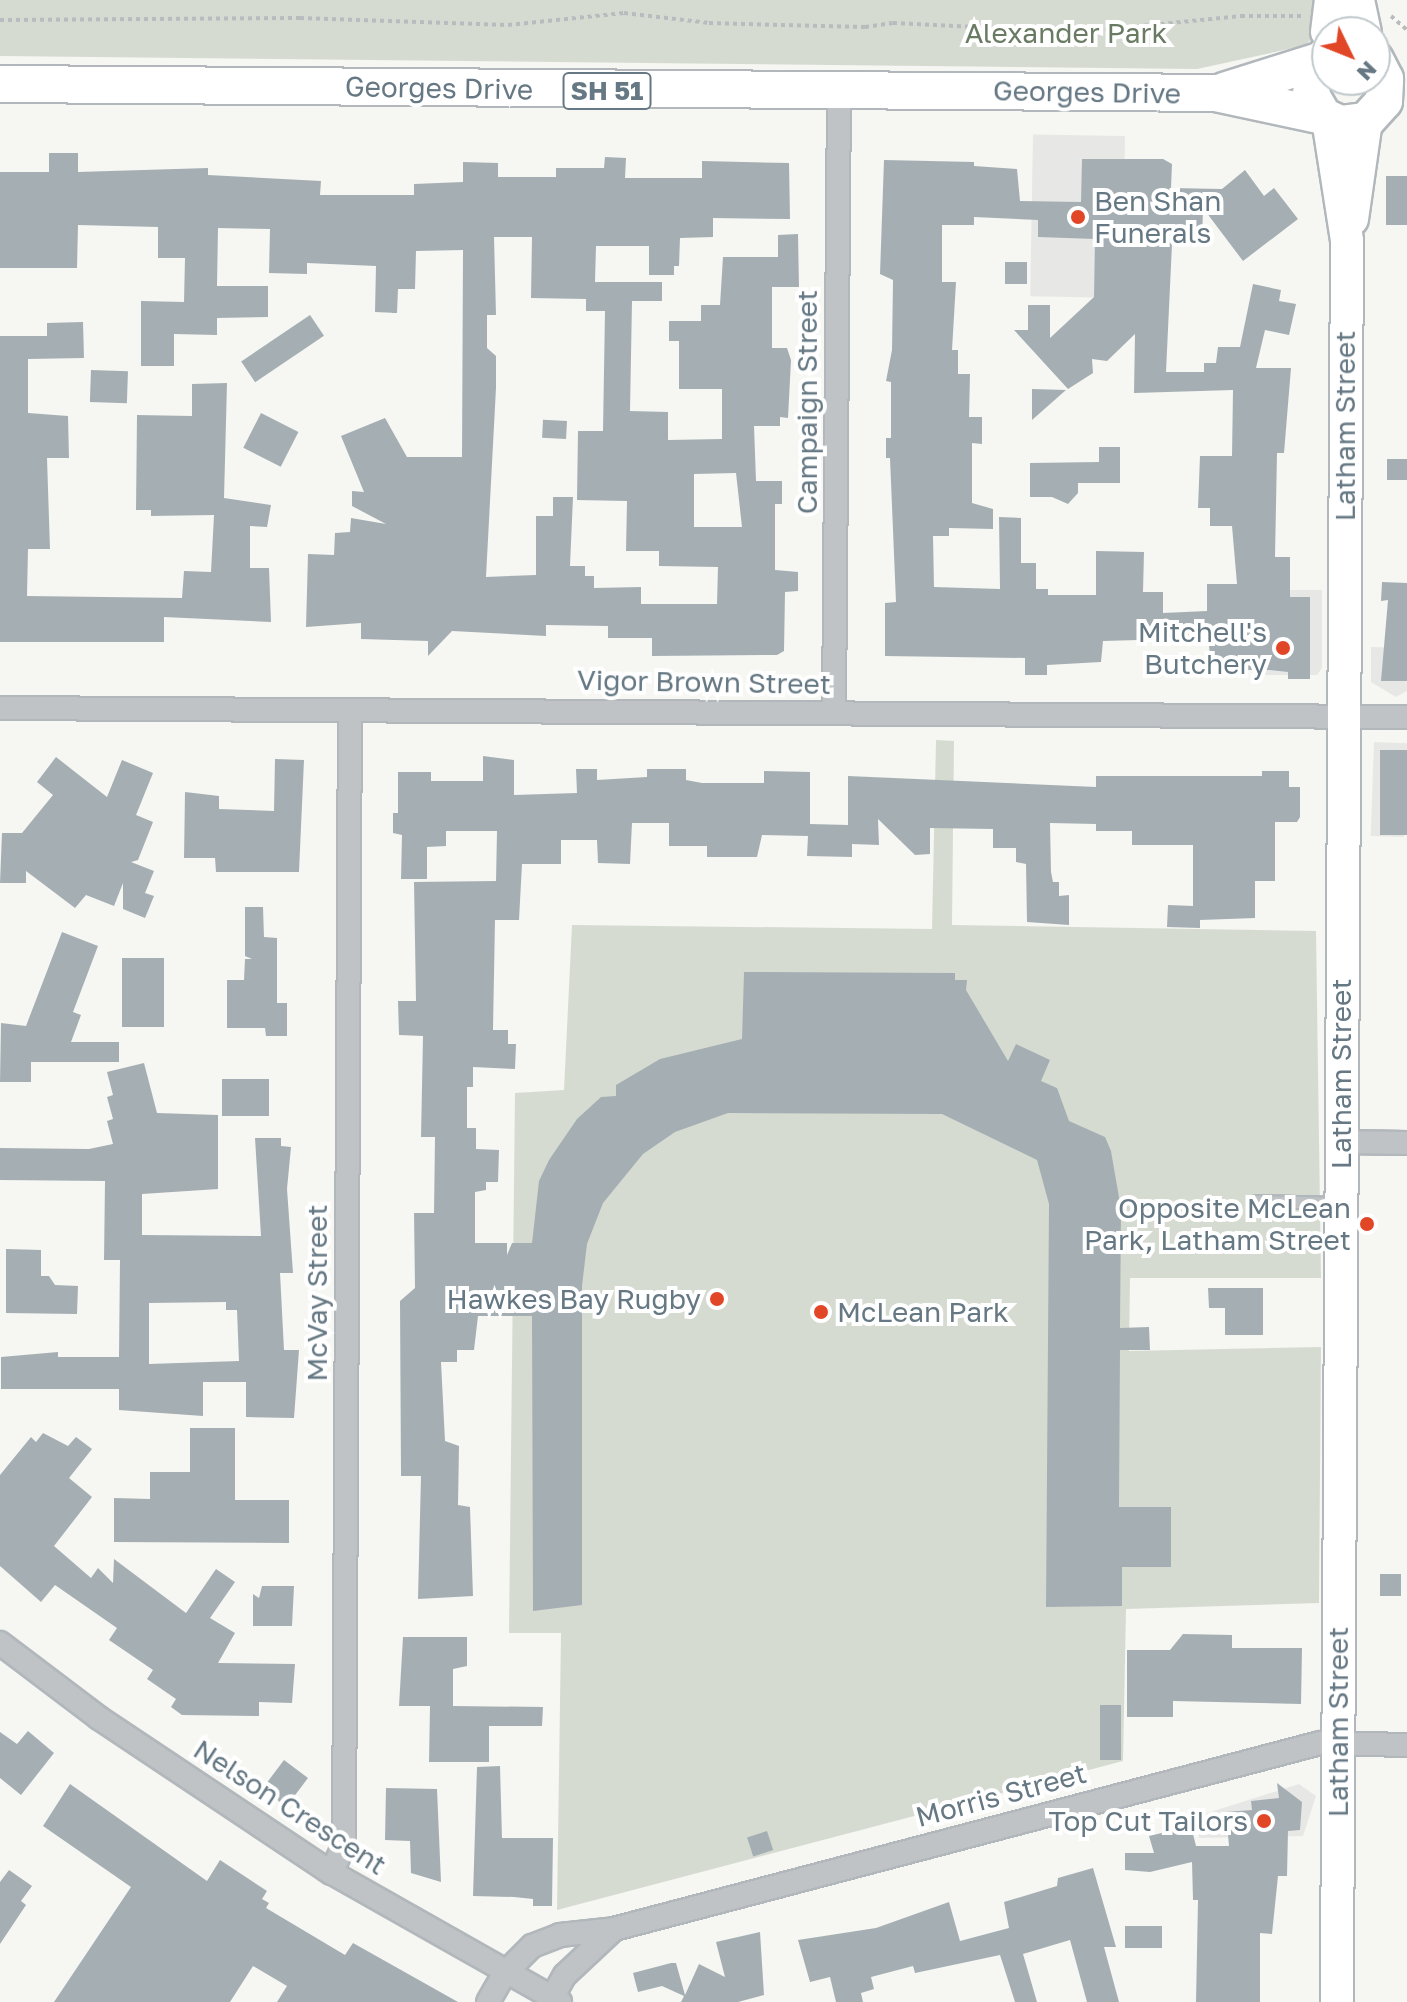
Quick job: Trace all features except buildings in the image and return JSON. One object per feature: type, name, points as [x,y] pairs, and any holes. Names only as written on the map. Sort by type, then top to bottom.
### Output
[{"type":"main road","name":"Georges Drive","points":[[1215,93],[1311,43]]},
{"type":"main road","name":"Georges Drive","points":[[0,84],[1215,93],[1326,117]]},
{"type":"main road","points":[[1316,96],[1326,117]]},
{"type":"main road","name":"SH 51","points":[[1326,117],[1353,125],[1384,112]]},
{"type":"main road","name":"Latham Street","points":[[1347,241],[1384,112]]},
{"type":"main road","name":"Latham Street","points":[[1326,117],[1347,241],[1337,2002]]},
{"type":"street","name":"Campaign Street","points":[[834,713],[839,91]]},
{"type":"street","name":"Vigor Brown Street","points":[[0,708],[1407,717]]},
{"type":"street","name":"McVay Street","points":[[331,1873],[344,1845],[350,711]]},
{"type":"street","points":[[1340,1142],[1407,1143]]},
{"type":"street","name":"Nelson Crescent","points":[[0,1643],[99,1718],[331,1873],[504,1974],[556,2000]]},
{"type":"street","name":"Morris Street","points":[[488,2002],[504,1974],[532,1946],[560,1935],[614,1929],[1320,1743],[1407,1745]]},
{"type":"street","name":"Morris Street","points":[[556,2000],[565,1975],[614,1929]]},
{"type":"lane","points":[[1256,1201],[1341,1203]]},
{"type":"path","points":[[0,20],[300,18],[508,25],[624,13],[709,23],[865,27],[893,23],[1081,32],[1241,16],[1311,26]]},
{"type":"path","points":[[1391,16],[1407,30]]},
{"type":"shaded area","name":"Ben Shan Funerals","points":[[1033,134],[1125,136],[1122,298],[1030,296]]},
{"type":"shaded area","points":[[1256,590],[1322,590],[1322,668],[1317,675],[1254,675]]},
{"type":"shaded area","points":[[1371,647],[1407,648],[1407,691],[1396,697],[1371,682]]},
{"type":"shaded area","points":[[1374,742],[1407,743],[1404,837],[1371,836]]},
{"type":"shaded area","points":[[1299,1784],[1316,1796],[1303,1836],[1199,1838],[1198,1816]]},
{"type":"green space","name":"Alexander Park","points":[[0,0],[1330,0],[1324,16],[1311,16],[1311,38],[1307,45],[1197,69],[0,56]]},
{"type":"green space","name":"McLean Park","points":[[936,740],[954,741],[952,925],[1316,931],[1321,1278],[1130,1278],[1129,1351],[1321,1347],[1319,1603],[1126,1609],[1123,1761],[557,1910],[561,1633],[509,1633],[515,1093],[564,1090],[572,925],[932,929]]},
{"type":"place","name":"Ben Shan Funerals","points":[[1078,217]]},
{"type":"place","name":"Mitchell's Butchery","points":[[1283,648]]},
{"type":"place","name":"Opposite McLean Park, Latham Street","points":[[1367,1224]]},
{"type":"place","name":"Hawkes Bay Rugby","points":[[717,1299]]},
{"type":"place","name":"McLean Park","points":[[821,1312]]},
{"type":"place","name":"Top Cut Tailors","points":[[1264,1821]]}]
